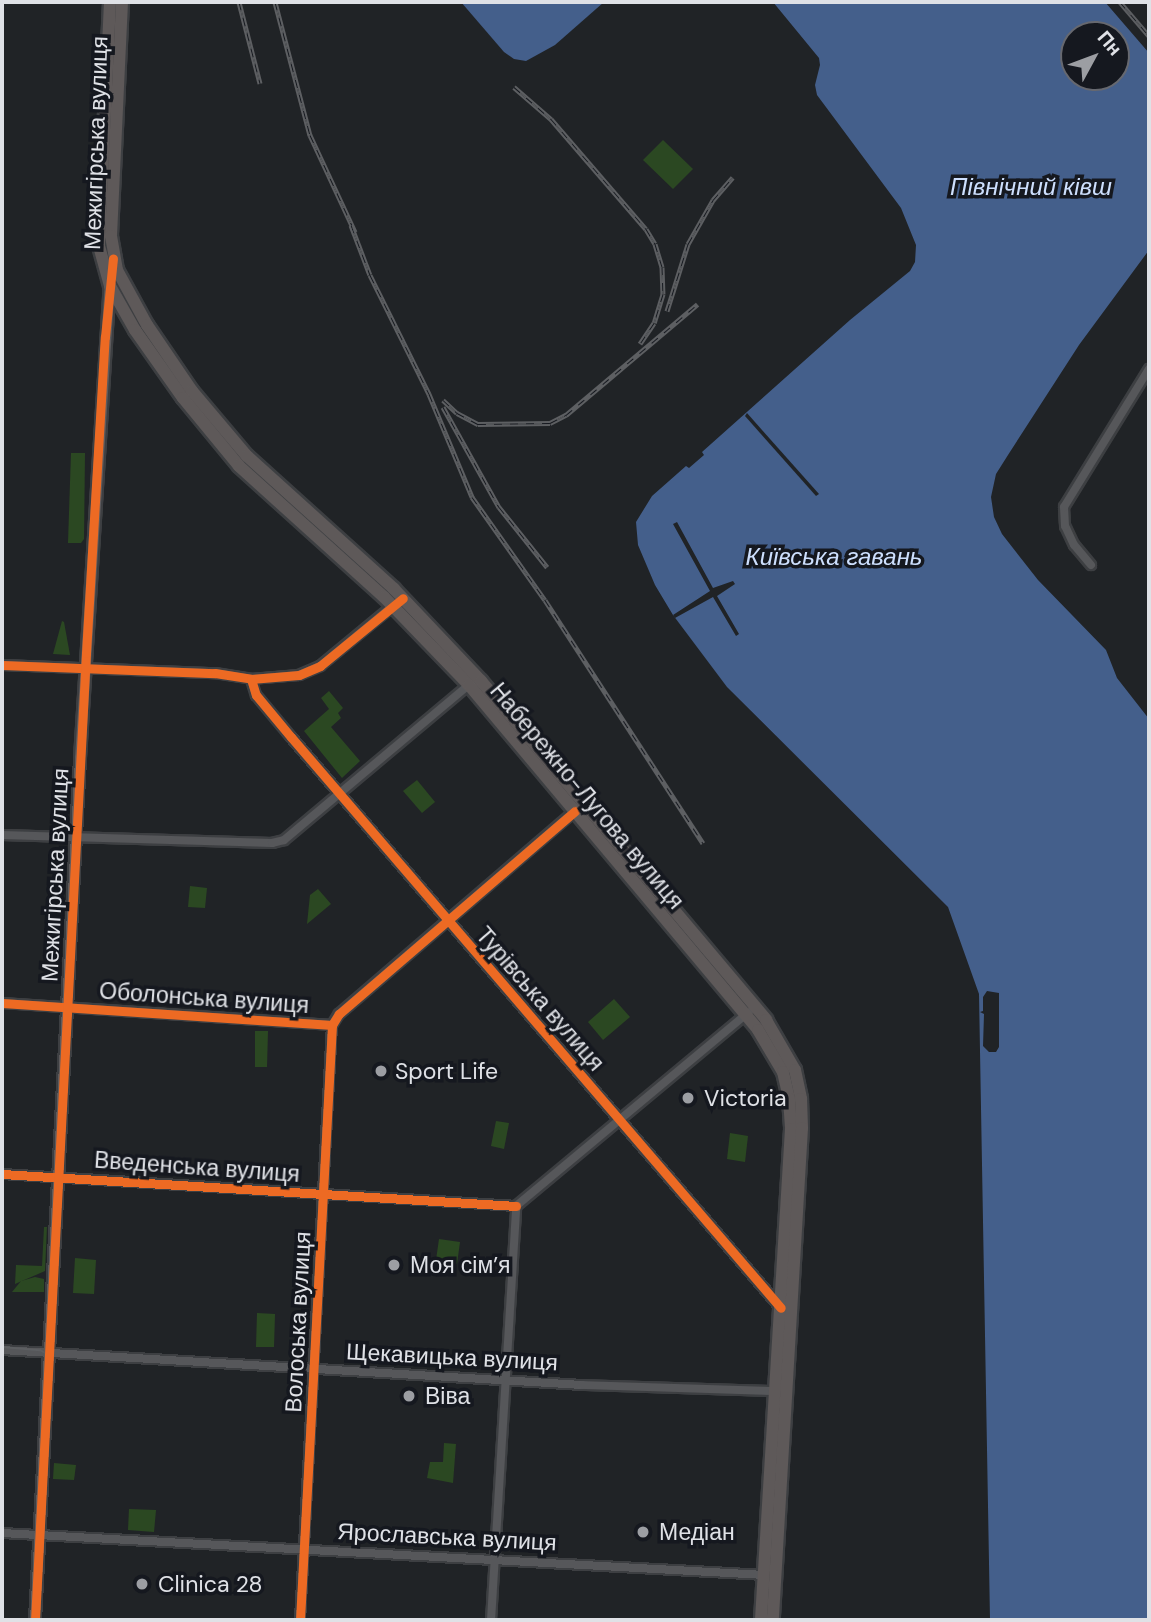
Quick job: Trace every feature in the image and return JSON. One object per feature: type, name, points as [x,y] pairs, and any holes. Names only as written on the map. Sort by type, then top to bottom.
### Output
[{"type":"main road","name":"Межигірська вулиця","points":[[110,2],[99,231],[101,256],[110,286]]},
{"type":"main road","name":"Межигірська вулиця","points":[[113,258],[111,201],[122,2]]},
{"type":"main road","name":"Набережно-Лугова вулиця","points":[[113,258],[130,296],[169,359],[232,439],[481,681],[751,1011],[775,1056],[789,1099],[791,1129],[786,1308]]},
{"type":"main road","name":"Набережно-Лугова вулиця","points":[[110,286],[159,366],[231,457],[398,602],[575,811],[751,1011]]},
{"type":"main road","points":[[761,1620],[775,1391],[786,1308]]},
{"type":"main road","points":[[773,1620],[786,1308]]},
{"type":"street","name":"Межигірська вулиця","points":[[35,1620],[85,668],[113,258]]},
{"type":"street","points":[[1091,565],[1074,545],[1065,526],[1064,507],[1149,369]]},
{"type":"street","points":[[2,665],[215,673],[251,679],[299,675],[313,670],[398,602]]},
{"type":"street","name":"Турівська вулиця","points":[[251,679],[256,695],[448,922],[618,1121],[786,1308]]},
{"type":"street","points":[[2,835],[272,843],[292,835],[468,685]]},
{"type":"street","name":"Оболонська вулиця","points":[[2,1003],[332,1025],[340,1014],[575,811]]},
{"type":"street","points":[[491,1620],[516,1206],[751,1011]]},
{"type":"street","name":"Волоська вулиця","points":[[300,1620],[316,1368],[332,1025]]},
{"type":"street","name":"Введенська вулиця","points":[[2,1174],[516,1206]]},
{"type":"street","name":"Щекавицька вулиця","points":[[2,1350],[506,1380],[775,1391]]},
{"type":"street","name":"Ярославська вулиця","points":[[2,1534],[304,1548],[764,1575]]},
{"type":"green space","points":[[663,140],[693,169],[673,189],[643,160]]},
{"type":"green space","points":[[71,453],[85,453],[84,539],[81,543],[68,543]]},
{"type":"green space","points":[[62,621],[64,622],[70,655],[53,654]]},
{"type":"green space","points":[[329,691],[343,708],[338,713],[341,718],[331,727],[360,761],[342,778],[304,731],[329,709],[321,698]]},
{"type":"green space","points":[[417,780],[435,802],[422,813],[403,791]]},
{"type":"green space","points":[[190,886],[207,888],[205,908],[188,907]]},
{"type":"green space","points":[[318,889],[331,904],[307,924],[310,895]]},
{"type":"green space","points":[[614,999],[630,1017],[603,1040],[588,1022]]},
{"type":"green space","points":[[255,1031],[268,1031],[267,1067],[255,1067]]},
{"type":"green space","points":[[496,1121],[509,1123],[504,1149],[491,1146]]},
{"type":"green space","points":[[730,1133],[748,1136],[745,1162],[727,1159]]},
{"type":"green space","points":[[44,1227],[47,1227],[45,1271],[15,1284],[16,1265],[42,1266]]},
{"type":"green space","points":[[439,1239],[460,1242],[457,1264],[436,1260]]},
{"type":"green space","points":[[75,1258],[96,1260],[94,1294],[73,1293]]},
{"type":"green space","points":[[35,1277],[44,1279],[44,1292],[12,1292],[21,1281]]},
{"type":"green space","points":[[257,1313],[275,1314],[274,1347],[256,1347]]},
{"type":"green space","points":[[444,1443],[456,1444],[453,1483],[427,1478],[430,1462],[443,1462]]},
{"type":"green space","points":[[54,1463],[76,1465],[74,1480],[53,1479]]},
{"type":"green space","points":[[129,1509],[156,1510],[154,1532],[128,1530]]},
{"type":"water","points":[[461,2],[604,2],[555,45],[526,61],[514,59],[504,52]]},
{"type":"water","name":"Київська гавань","points":[[773,2],[1105,2],[1121,21],[1060,21],[1060,91],[1130,91],[1130,31],[1149,53],[1149,250],[1079,345],[1008,455],[996,474],[991,497],[994,517],[1002,534],[1038,580],[1106,650],[1117,678],[1149,719],[1149,1620],[990,1620],[979,994],[948,907],[727,687],[673,615],[655,585],[638,545],[636,522],[652,496],[686,466],[689,468],[704,455],[702,452],[850,320],[910,271],[915,262],[916,245],[901,208],[817,95],[815,85],[819,58]]},
{"type":"pier","points":[[747,413],[819,494],[816,496],[745,416]]},
{"type":"pier","points":[[677,522],[713,588],[733,581],[735,584],[717,596],[739,634],[736,636],[713,597],[675,618],[673,615],[710,591],[673,524]]},
{"type":"pier","points":[[987,991],[999,993],[999,1047],[996,1052],[989,1052],[983,1046],[984,1014],[980,1012],[983,1011],[983,997]]},
{"type":"tram line","points":[[2,1347],[40,1350],[47,1354],[51,1363],[36,1620]]},
{"type":"railway","points":[[239,2],[260,83]]},
{"type":"railway","points":[[275,2],[310,135],[355,232]]},
{"type":"railway","points":[[1120,2],[1149,36]]},
{"type":"railway","points":[[514,87],[551,119],[646,229],[655,244],[662,267],[663,294],[654,323],[640,344]]},
{"type":"railway","points":[[667,311],[688,244],[713,200],[733,177]]},
{"type":"railway","points":[[351,225],[370,275],[429,394],[472,497],[545,600],[703,843]]},
{"type":"railway","points":[[443,400],[457,413],[478,424],[550,423],[566,415],[698,304]]},
{"type":"railway","points":[[443,407],[499,507],[547,567]]},
{"type":"cycle path","points":[[35,1620],[86,653],[105,337],[113,258]]},
{"type":"cycle path","points":[[2,665],[215,673],[251,679],[299,675],[320,666],[403,598]]},
{"type":"cycle path","points":[[251,679],[256,695],[291,737],[781,1308]]},
{"type":"cycle path","points":[[2,1003],[332,1025],[339,1014],[575,811]]},
{"type":"cycle path","points":[[300,1620],[332,1025]]},
{"type":"cycle path","points":[[2,1174],[516,1206]]},
{"type":"place","name":"Sport Life","points":[[381,1071]]},
{"type":"place","name":"Victoria","points":[[688,1098]]},
{"type":"place","name":"Моя сім’я","points":[[394,1265]]},
{"type":"place","name":"Віва","points":[[409,1396]]},
{"type":"place","name":"Медіан","points":[[643,1532]]},
{"type":"place","name":"Clinica 28","points":[[142,1584]]},
{"type":"water label","name":"Північний ківш","points":[[1031,187]]}]
